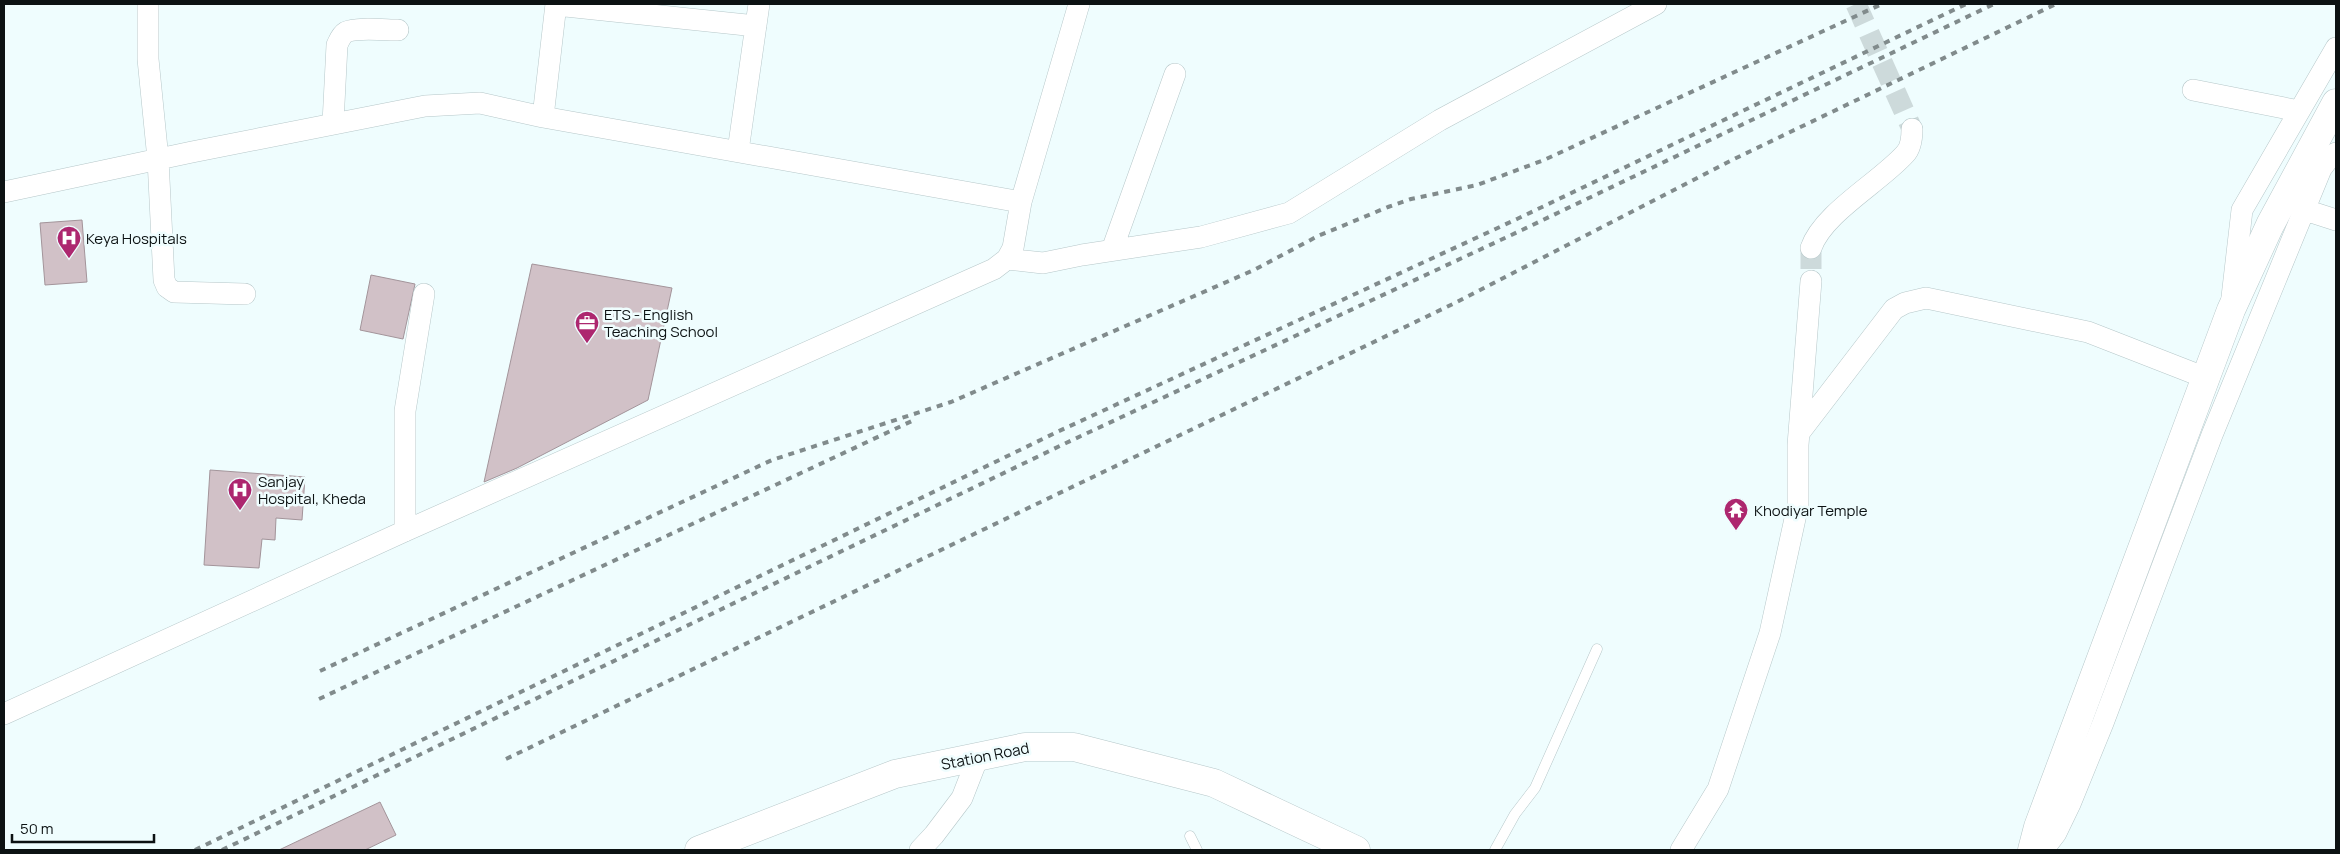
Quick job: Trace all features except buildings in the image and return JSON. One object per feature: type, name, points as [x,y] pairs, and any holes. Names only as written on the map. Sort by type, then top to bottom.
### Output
[{"type":"main road","points":[[2032,850],[2038,827],[2231,310],[2270,224],[2336,103]]},
{"type":"main road","name":"Station Road","points":[[699,850],[895,774],[1025,747],[1074,747],[1214,783],[1356,850]]},
{"type":"street","points":[[148,4],[148,59],[158,159],[164,280],[167,286],[174,292],[245,294]]},
{"type":"street","points":[[738,151],[759,4]]},
{"type":"street","points":[[4,714],[405,531],[985,273],[1007,259],[1013,248],[1021,202],[1079,4]]},
{"type":"street","points":[[1007,259],[1043,263],[1112,250],[1201,237],[1289,213],[1440,120],[1656,4]]},
{"type":"street","points":[[543,117],[556,5],[756,26]]},
{"type":"street","points":[[332,124],[337,45],[341,37],[346,32],[355,30],[398,30]]},
{"type":"street","points":[[2231,310],[2242,210],[2336,48]]},
{"type":"street","points":[[1112,250],[1176,74]]},
{"type":"street","points":[[2193,90],[2299,111]]},
{"type":"street","points":[[4,192],[158,159],[425,106],[480,103],[543,117],[1021,202]]},
{"type":"street","points":[[1811,248],[1818,233],[1870,183],[1906,154],[1910,144],[1912,129]]},
{"type":"street","points":[[2043,850],[2056,833],[2070,804],[2103,723],[2212,435],[2321,169],[2330,157],[2336,154]]},
{"type":"street","points":[[2305,210],[2336,220]]},
{"type":"street","points":[[1681,850],[1718,789],[1770,633],[1798,505],[1799,433],[1811,281]]},
{"type":"street","points":[[405,531],[405,411],[424,294]]},
{"type":"street","points":[[1799,433],[1894,309],[1905,302],[1926,298],[2088,332],[2206,378]]},
{"type":"street","points":[[920,850],[962,798],[978,757]]},
{"type":"lane","points":[[1495,850],[1516,814],[1535,788],[1597,649]]},
{"type":"lane","points":[[1190,836],[1197,850]]},
{"type":"tunnel","points":[[1856,4],[1912,129]]},
{"type":"tunnel","points":[[1811,248],[1811,281]]},
{"type":"railway","points":[[320,671],[772,460],[951,402],[1254,270],[1318,236],[1388,207],[1411,199],[1477,185],[1544,160],[1882,4]]},
{"type":"railway","points":[[195,850],[1057,432],[1517,219],[1966,4]]},
{"type":"railway","points":[[222,850],[1066,443],[1522,230],[1994,4]]},
{"type":"railway","points":[[506,759],[1457,302],[1730,161],[2056,4]]},
{"type":"railway","points":[[319,699],[914,420]]},
{"type":"place","name":"Keya Hospitals","points":[[69,259]]},
{"type":"place","name":"ETS - English Teaching School","points":[[587,344]]},
{"type":"place","name":"Sanjay Hospital, Kheda","points":[[240,511]]},
{"type":"place","name":"Khodiyar Temple","points":[[1736,531]]}]
